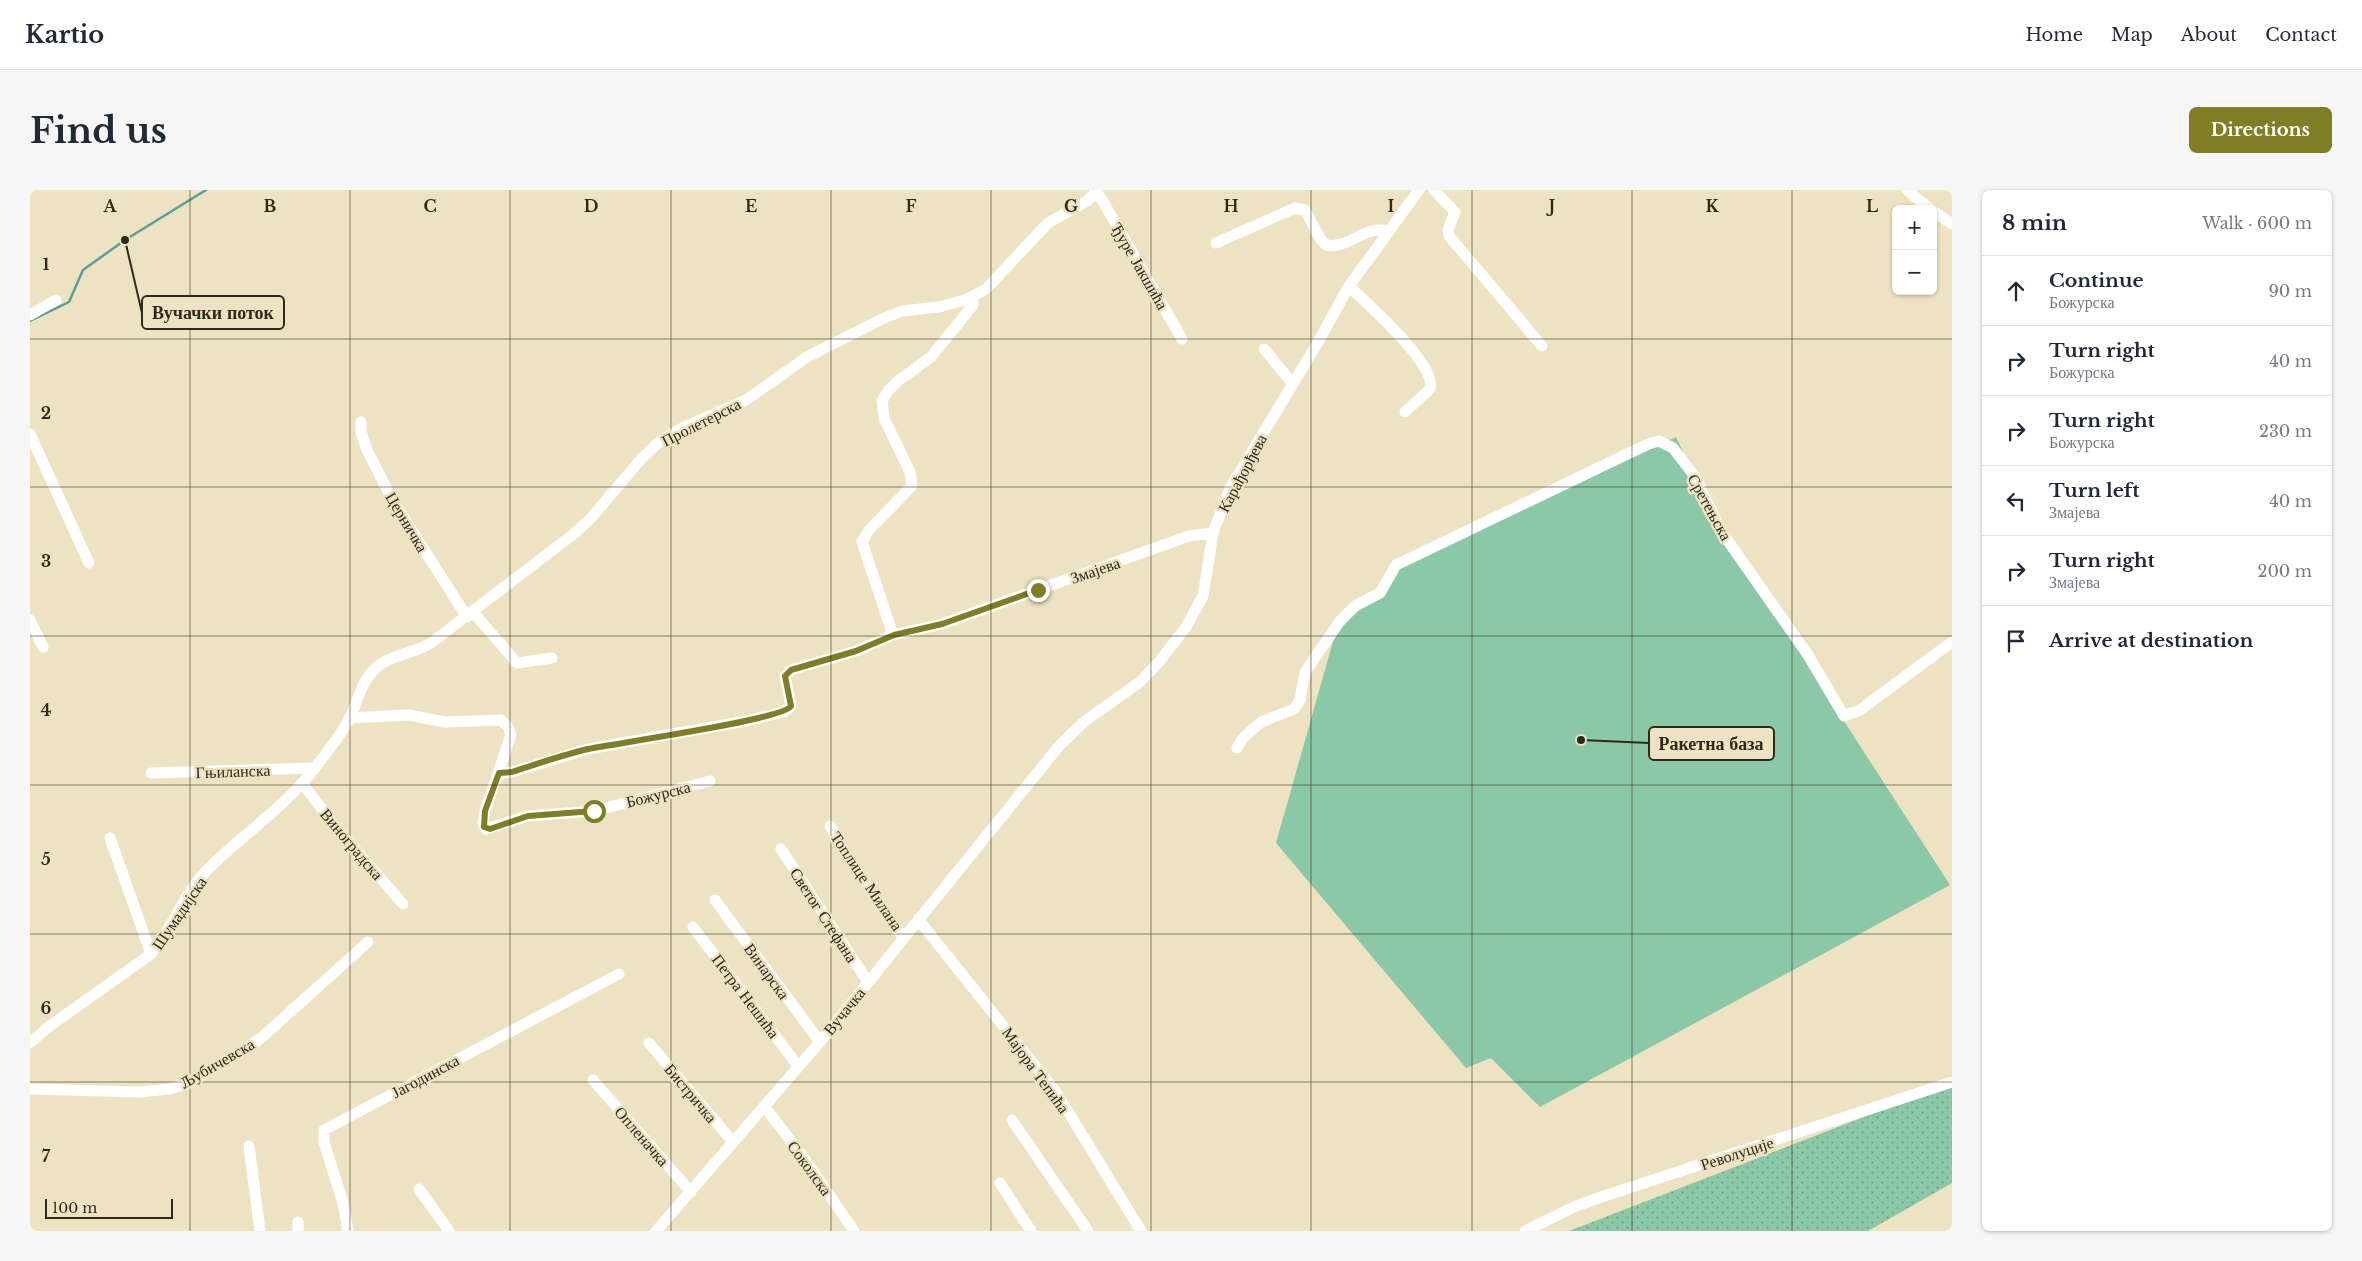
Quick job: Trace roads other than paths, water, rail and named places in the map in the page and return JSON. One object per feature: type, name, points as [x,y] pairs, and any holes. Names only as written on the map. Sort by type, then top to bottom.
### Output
[{"type":"street","name":"Карађорђева","points":[[1026,786],[1071,732],[1140,682],[1173,644],[1203,596],[1213,533],[1230,488],[1349,286],[1387,231],[1419,190]]},
{"type":"street","points":[[1434,190],[1455,212],[1448,230],[1449,236],[1542,346]]},
{"type":"street","points":[[1907,190],[1925,205]]},
{"type":"street","name":"Пролетерска","points":[[315,768],[349,718],[360,691],[374,669],[389,660],[420,650],[575,533],[591,518],[642,458],[660,441],[684,427],[746,400],[807,357],[882,319],[902,311],[939,307],[972,298],[986,289],[1048,223],[1098,191]]},
{"type":"street","name":"Ђуре Јакшића","points":[[1098,191],[1182,339]]},
{"type":"street","points":[[1216,244],[1295,208],[1302,209],[1308,213],[1320,240],[1326,245],[1340,244],[1372,230],[1387,231]]},
{"type":"street","points":[[1937,214],[1952,224]]},
{"type":"street","points":[[1349,286],[1410,346],[1431,378],[1430,389],[1405,412]]},
{"type":"street","points":[[894,635],[862,542],[869,530],[912,486],[910,472],[884,418],[882,401],[888,391],[898,382],[931,357],[973,305],[972,298]]},
{"type":"street","points":[[30,315],[56,300]]},
{"type":"street","points":[[1264,349],[1293,384]]},
{"type":"street","name":"Церничка","points":[[361,422],[362,435],[367,450],[393,501],[407,520],[427,555],[470,614],[517,664],[552,658]]},
{"type":"street","points":[[30,434],[89,563]]},
{"type":"street","name":"Сретењска","points":[[1237,748],[1242,739],[1261,722],[1294,709],[1300,700],[1305,672],[1340,621],[1355,606],[1376,597],[1396,565],[1648,444],[1659,441],[1673,448],[1696,478],[1721,531],[1808,656],[1844,716],[1860,710],[1952,642]]},
{"type":"street","name":"Змајева","points":[[499,773],[512,772],[588,749],[746,722],[789,710],[792,702],[785,676],[787,672],[874,644],[894,635],[942,624],[1178,540],[1213,533]]},
{"type":"street","points":[[30,620],[43,648]]},
{"type":"street","points":[[349,718],[409,715],[445,722],[501,720],[508,726],[511,735],[499,773]]},
{"type":"street","name":"Гњиланска","points":[[151,773],[315,768]]},
{"type":"street","name":"Шумадијска","points":[[30,1042],[46,1028],[151,954],[162,940],[192,887],[208,869],[302,783],[315,768]]},
{"type":"street","name":"Божурска","points":[[499,773],[485,811],[483,823],[486,829],[528,816],[594,811],[710,781]]},
{"type":"street","name":"Виноградска","points":[[302,783],[340,832],[404,904]]},
{"type":"street","name":"Вучачка","points":[[656,1231],[820,1042],[1026,786]]},
{"type":"street","name":"Топлице Милана","points":[[830,826],[850,861],[904,937]]},
{"type":"street","points":[[110,838],[151,954]]},
{"type":"street","name":"Светог Стефана","points":[[781,849],[868,982]]},
{"type":"street","name":"Винарска","points":[[715,900],[820,1042]]},
{"type":"street","name":"Мајора Тепића","points":[[918,918],[1056,1092],[1141,1231]]},
{"type":"street","name":"Петра Нешића","points":[[693,927],[798,1066]]},
{"type":"street","name":"Љубичевска","points":[[30,1088],[140,1092],[169,1090],[188,1084],[260,1039],[368,942]]},
{"type":"street","name":"Јагодинска","points":[[348,1231],[341,1195],[324,1142],[324,1130],[619,974]]},
{"type":"street","name":"Бистричка","points":[[650,1043],[734,1142]]},
{"type":"street","name":"Опленачка","points":[[593,1080],[691,1192]]},
{"type":"street","name":"Револуције","points":[[1525,1231],[1576,1206],[1601,1197],[1952,1082]]},
{"type":"street","name":"Соколска","points":[[764,1106],[807,1162],[854,1231]]},
{"type":"street","points":[[1012,1120],[1088,1231]]},
{"type":"street","points":[[249,1146],[260,1231]]},
{"type":"street","points":[[1000,1183],[1031,1231]]},
{"type":"street","points":[[419,1189],[449,1231]]},
{"type":"waterway","points":[[30,321],[69,302],[83,270],[125,240],[206,190]]},
{"type":"place","name":"Вучачки поток","points":[[125,240]]},
{"type":"place","name":"Ракетна база","points":[[1581,740]]}]
